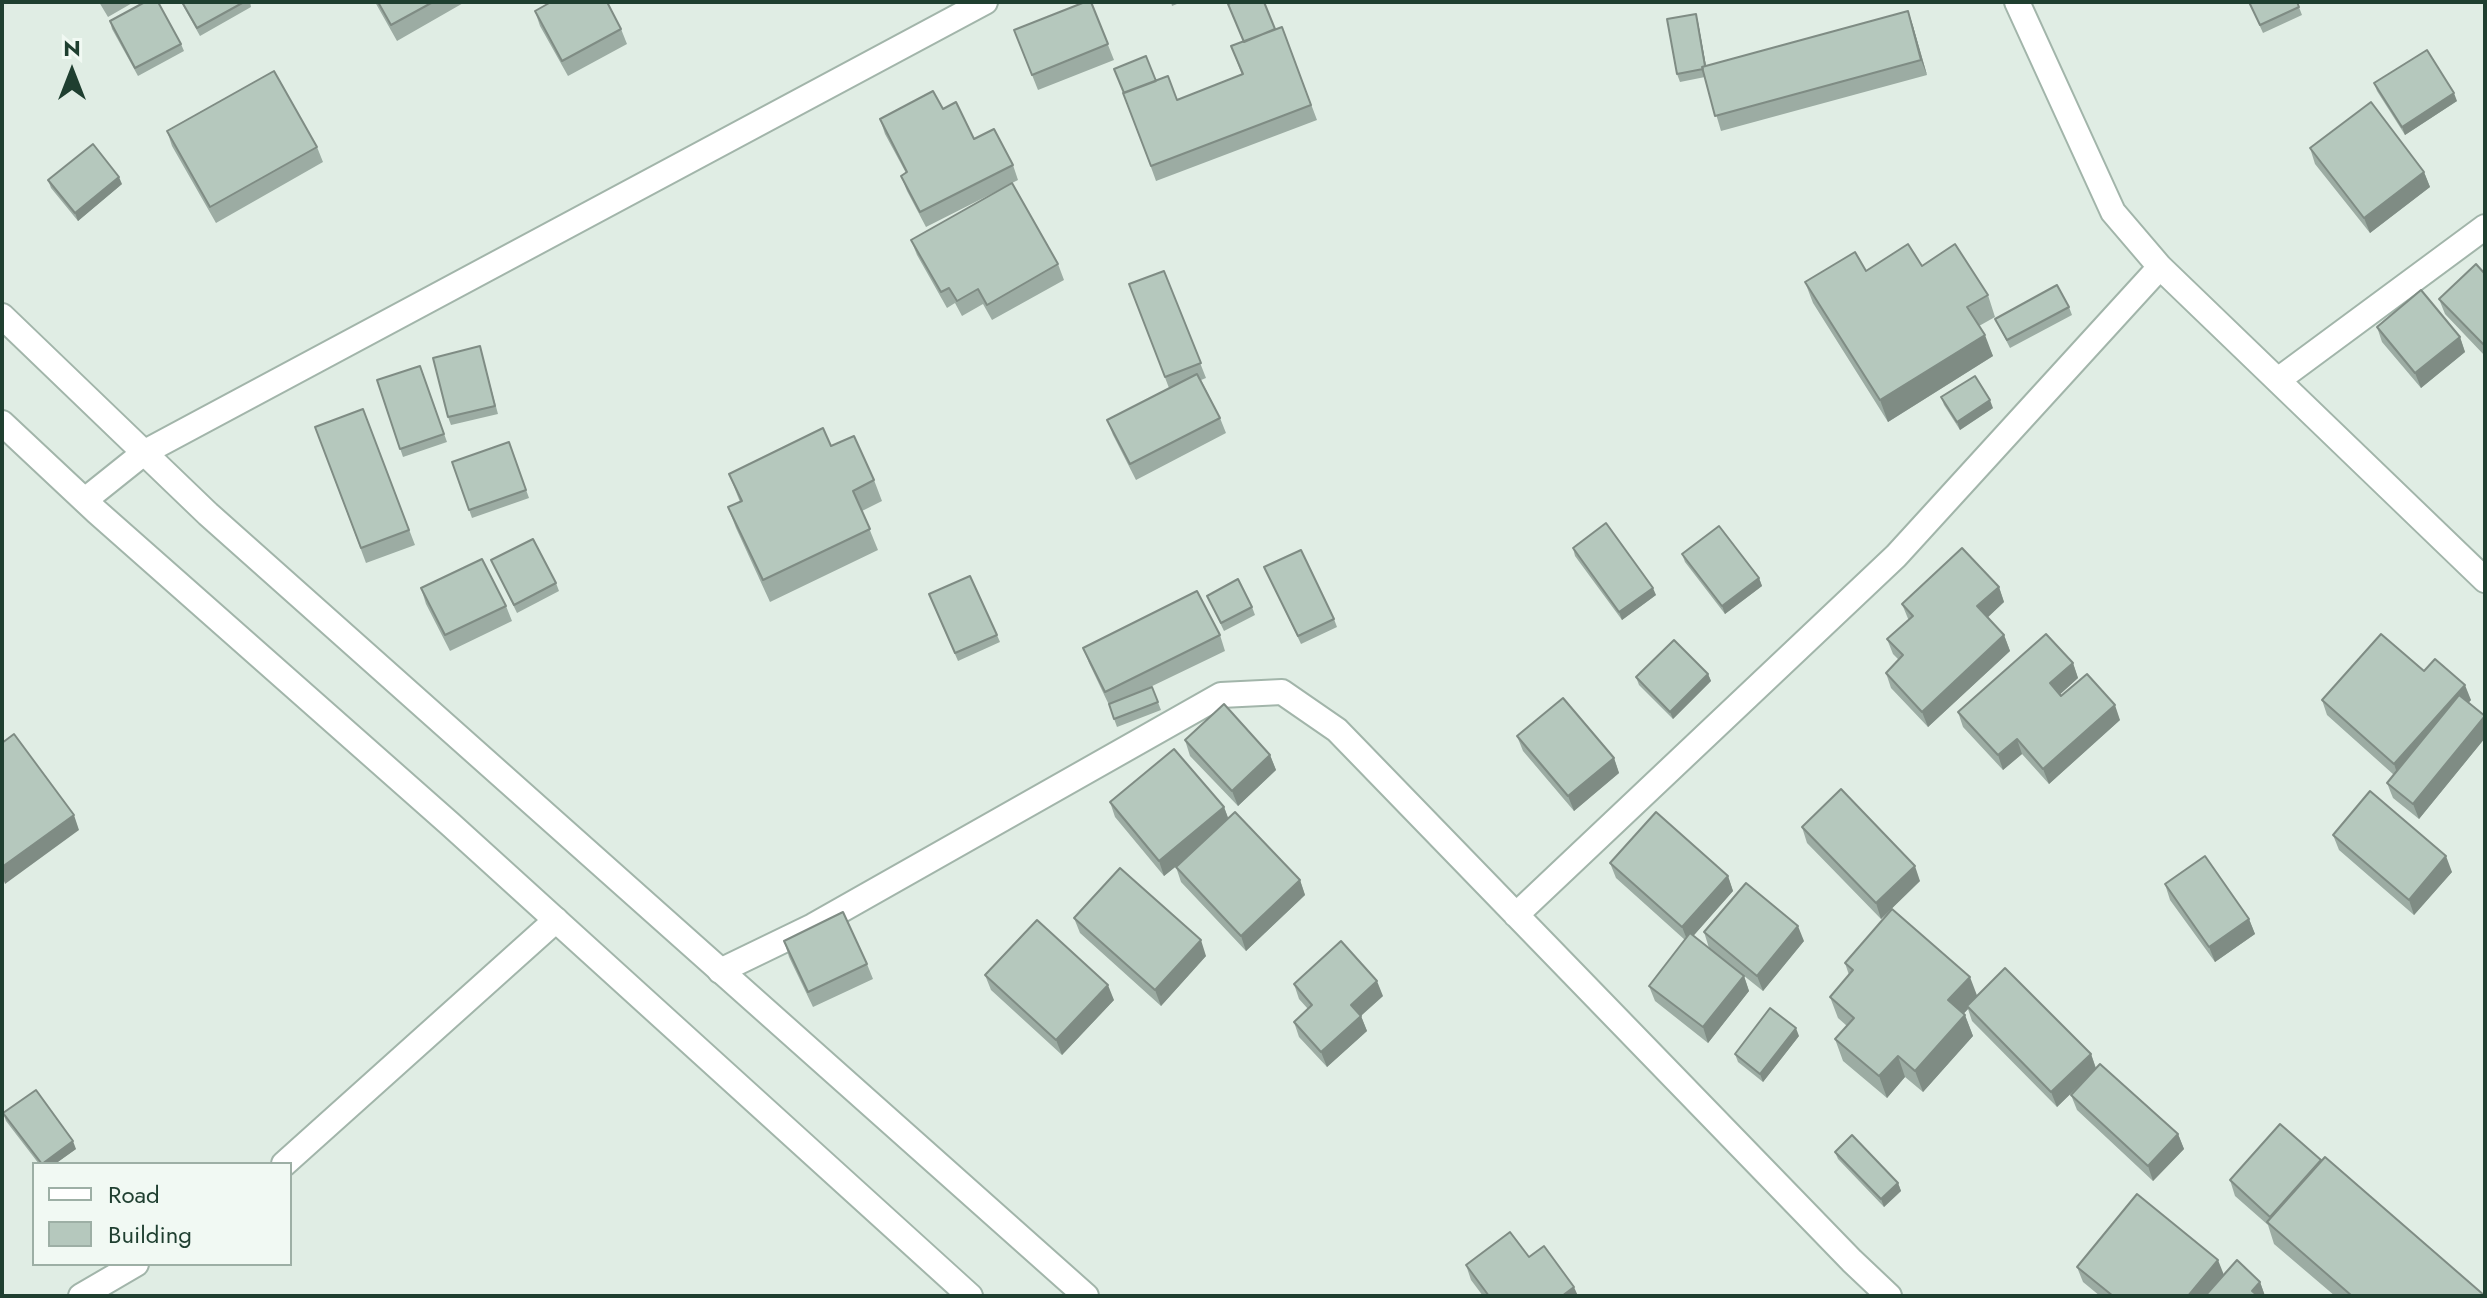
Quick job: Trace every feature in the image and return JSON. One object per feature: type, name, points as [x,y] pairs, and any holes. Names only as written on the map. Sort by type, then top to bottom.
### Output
[{"type":"street","points":[[85,500],[145,452],[985,2]]},
{"type":"street","points":[[2017,2],[2113,212],[2160,267],[2485,580]]},
{"type":"street","points":[[2278,380],[2485,227]]},
{"type":"street","points":[[1516,915],[1896,556],[2160,267]]},
{"type":"street","points":[[2,316],[208,514],[1086,1296]]},
{"type":"street","points":[[2,423],[970,1296]]},
{"type":"street","points":[[720,971],[813,926],[1221,695],[1282,692],[1337,730],[1889,1296]]},
{"type":"street","points":[[286,1162],[556,920]]},
{"type":"street","points":[[81,1296],[133,1266]]},
{"type":"building","points":[[145,2],[158,2],[181,44],[135,68],[110,21]]},
{"type":"building","points":[[182,2],[244,2],[197,28]]},
{"type":"building","points":[[378,2],[433,2],[391,25]]},
{"type":"building","points":[[551,2],[607,2],[621,29],[562,61],[535,11]]},
{"type":"building","points":[[1091,2],[1108,44],[1032,75],[1014,30]]},
{"type":"building","points":[[1264,2],[1275,29],[1244,42],[1228,4]]},
{"type":"building","points":[[2249,2],[2297,2],[2299,7],[2260,25]]},
{"type":"building","points":[[1908,11],[1921,60],[1715,116],[1702,67]]},
{"type":"building","points":[[1696,14],[1705,66],[1677,74],[1667,19]]},
{"type":"building","points":[[1282,27],[1311,105],[1151,166],[1123,93],[1168,76],[1177,100],[1243,74],[1231,46]]},
{"type":"building","points":[[2427,50],[2454,93],[2402,127],[2374,83]]},
{"type":"building","points":[[1146,56],[1156,81],[1124,93],[1114,69]]},
{"type":"building","points":[[274,71],[317,147],[210,207],[167,131]]},
{"type":"building","points":[[933,91],[943,109],[956,102],[974,139],[994,129],[1013,165],[920,212],[901,176],[907,172],[880,119]]},
{"type":"building","points":[[2371,102],[2424,172],[2364,218],[2310,148]]},
{"type":"building","points":[[93,144],[119,177],[75,213],[48,180]]},
{"type":"building","points":[[1012,183],[1058,264],[987,305],[978,289],[957,301],[949,288],[941,292],[911,240]]},
{"type":"building","points":[[1908,244],[1922,266],[1955,244],[1988,295],[1967,307],[1985,335],[1880,400],[1805,282],[1855,252],[1866,271]]},
{"type":"building","points":[[2476,264],[2485,274],[2485,346],[2439,299]]},
{"type":"building","points":[[1164,271],[1201,363],[1165,377],[1129,284]]},
{"type":"building","points":[[2057,285],[2069,307],[2007,340],[1995,319]]},
{"type":"building","points":[[2421,290],[2460,337],[2415,373],[2377,327]]},
{"type":"building","points":[[480,346],[495,406],[448,417],[433,358]]},
{"type":"building","points":[[420,366],[444,434],[400,449],[377,380]]},
{"type":"building","points":[[1197,374],[1220,418],[1130,464],[1107,420]]},
{"type":"building","points":[[1975,376],[1990,400],[1957,422],[1941,397]]},
{"type":"building","points":[[363,409],[409,530],[361,548],[315,427]]},
{"type":"building","points":[[823,428],[831,446],[854,436],[874,480],[853,491],[870,529],[763,580],[728,507],[742,501],[729,474]]},
{"type":"building","points":[[509,442],[526,490],[469,510],[452,462]]},
{"type":"building","points":[[1606,523],[1653,588],[1619,612],[1573,548]]},
{"type":"building","points":[[1719,526],[1759,578],[1722,606],[1682,554]]},
{"type":"building","points":[[533,539],[556,583],[514,605],[491,560]]},
{"type":"building","points":[[1962,548],[1999,587],[1977,606],[2004,635],[1922,712],[1886,673],[1903,655],[1887,639],[1913,616],[1902,604]]},
{"type":"building","points":[[1301,550],[1334,619],[1298,636],[1264,567]]},
{"type":"building","points":[[482,559],[506,606],[445,635],[421,588]]},
{"type":"building","points":[[970,576],[997,635],[955,653],[929,594]]},
{"type":"building","points":[[1238,579],[1252,607],[1221,623],[1207,596]]},
{"type":"building","points":[[1197,591],[1220,635],[1105,692],[1083,648]]},
{"type":"building","points":[[2046,634],[2073,663],[2050,683],[2061,696],[2087,674],[2115,705],[2043,769],[2017,739],[1998,755],[1958,712]]},
{"type":"building","points":[[2381,634],[2424,671],[2435,659],[2465,685],[2394,764],[2322,700]]},
{"type":"building","points":[[1674,640],[1708,674],[1670,712],[1636,677]]},
{"type":"building","points":[[1152,687],[1158,702],[1114,719],[1109,704]]},
{"type":"building","points":[[2459,695],[2485,716],[2413,804],[2387,783]]},
{"type":"building","points":[[1563,698],[1614,758],[1568,796],[1517,736]]},
{"type":"building","points":[[1224,704],[1270,755],[1232,791],[1185,740]]},
{"type":"building","points":[[14,734],[74,815],[2,867],[2,743]]},
{"type":"building","points":[[1174,749],[1224,807],[1159,861],[1110,802]]},
{"type":"building","points":[[1841,789],[1915,866],[1876,903],[1802,827]]},
{"type":"building","points":[[2370,791],[2446,856],[2409,900],[2333,835]]},
{"type":"building","points":[[1235,812],[1300,880],[1241,936],[1176,867]]},
{"type":"building","points":[[1656,812],[1728,876],[1682,927],[1610,863]]},
{"type":"building","points":[[2205,856],[2249,919],[2209,947],[2165,884]]},
{"type":"building","points":[[1120,868],[1201,940],[1155,990],[1074,918]]},
{"type":"building","points":[[1746,883],[1798,926],[1757,976],[1704,932]]},
{"type":"building","points":[[1892,909],[1970,977],[1948,1000],[1965,1015],[1915,1071],[1898,1056],[1879,1076],[1835,1039],[1854,1018],[1830,997],[1853,970],[1845,963]]},
{"type":"building","points":[[843,912],[867,964],[808,992],[784,941]]},
{"type":"building","points":[[1037,920],[1108,985],[1056,1040],[985,975]]},
{"type":"building","points":[[1690,933],[1744,976],[1703,1027],[1649,986]]},
{"type":"building","points":[[1341,941],[1377,981],[1351,1005],[1361,1016],[1321,1052],[1294,1022],[1312,1005],[1294,984]]},
{"type":"building","points":[[2005,968],[2091,1054],[2051,1092],[1967,1006]]},
{"type":"building","points":[[1770,1008],[1796,1028],[1760,1074],[1735,1054]]},
{"type":"building","points":[[2100,1064],[2178,1134],[2148,1166],[2071,1095]]},
{"type":"building","points":[[36,1090],[73,1141],[40,1162],[3,1113]]},
{"type":"building","points":[[2280,1124],[2321,1160],[2270,1217],[2230,1180]]},
{"type":"building","points":[[1852,1135],[1898,1183],[1881,1199],[1835,1152]]},
{"type":"building","points":[[2325,1157],[2485,1296],[2352,1296],[2267,1222]]},
{"type":"building","points":[[2137,1194],[2218,1260],[2188,1296],[2113,1296],[2077,1267]]},
{"type":"building","points":[[1510,1232],[1529,1257],[1544,1246],[1574,1287],[1562,1296],[1489,1296],[1466,1265]]},
{"type":"building","points":[[2237,1260],[2260,1282],[2252,1291],[2258,1296],[2205,1296]]}]
